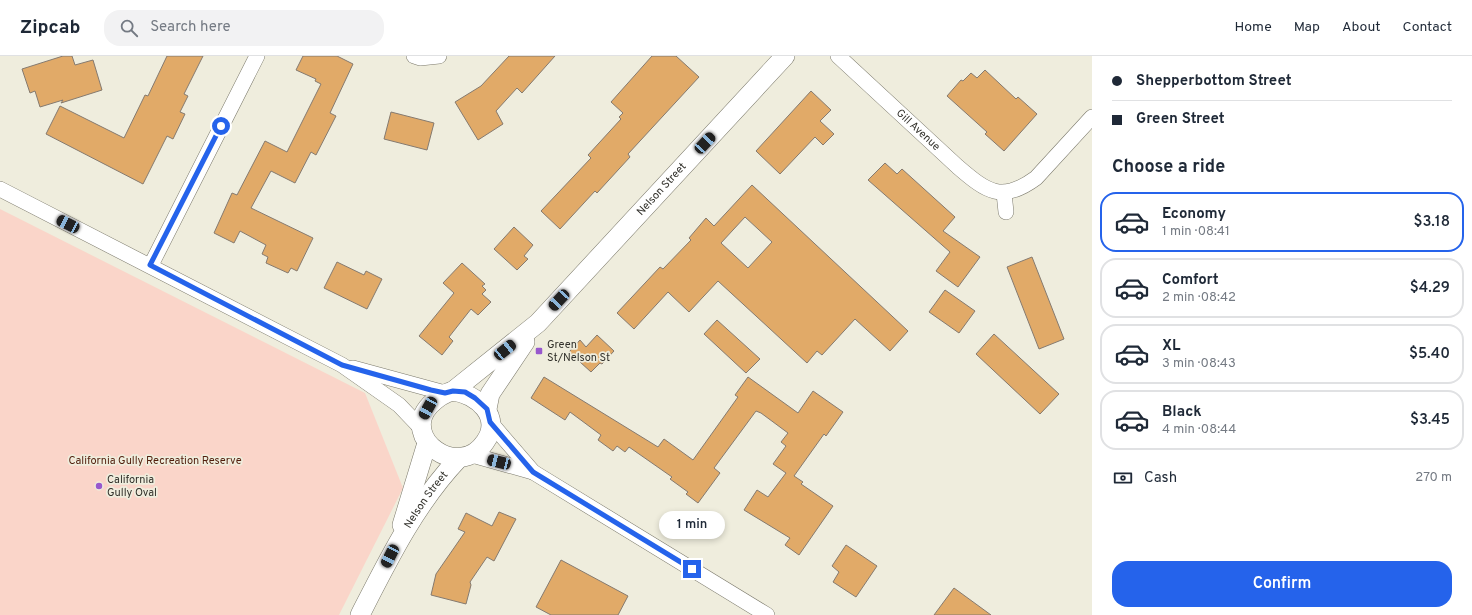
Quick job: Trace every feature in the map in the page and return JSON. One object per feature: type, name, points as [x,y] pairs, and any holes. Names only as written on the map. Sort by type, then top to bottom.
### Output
[{"type":"street","points":[[150,265],[256,56]]},
{"type":"street","points":[[414,56],[420,58],[439,56]]},
{"type":"street","name":"Nelson Street","points":[[488,416],[490,394],[538,323],[786,56]]},
{"type":"street","name":"Gill Avenue","points":[[838,56],[978,184],[991,191],[1004,193]]},
{"type":"street","points":[[1006,212],[1004,193],[1014,191],[1036,178],[1092,117]]},
{"type":"street","points":[[0,189],[342,365],[399,405],[443,455],[466,457],[533,472],[767,615]]},
{"type":"street","name":"Nelson Street","points":[[449,392],[538,323]]},
{"type":"street","points":[[342,365],[449,392],[465,392],[475,398],[533,472]]},
{"type":"street","points":[[424,435],[422,417],[428,408],[449,392]]},
{"type":"street","points":[[466,457],[481,448],[487,439],[488,416]]},
{"type":"street","name":"Nelson Street","points":[[396,544],[424,435]]},
{"type":"street","name":"Nelson Street","points":[[360,615],[396,544],[439,481],[466,457]]},
{"type":"green space","name":"California Gully Recreation Reserve","points":[[0,209],[365,393],[403,488],[339,615],[0,615]]},
{"type":"building","points":[[63,56],[72,56],[75,65],[93,60],[102,90],[61,103],[63,100],[40,107],[35,91],[30,93],[22,69]]},
{"type":"building","points":[[167,56],[203,56],[184,94],[188,96],[180,112],[185,114],[173,139],[167,136],[143,184],[46,134],[60,106],[124,138],[145,95],[148,96]]},
{"type":"building","points":[[303,56],[337,56],[353,64],[330,113],[336,116],[316,155],[311,152],[295,183],[271,171],[251,208],[313,238],[297,271],[291,268],[288,273],[266,263],[268,257],[262,254],[266,245],[240,231],[234,243],[214,233],[232,193],[237,195],[265,141],[287,152],[321,84],[315,81],[316,79],[296,70]]},
{"type":"building","points":[[509,56],[555,56],[522,93],[517,88],[496,111],[503,124],[478,140],[455,102],[481,86]]},
{"type":"building","points":[[652,56],[676,56],[699,77],[628,154],[630,157],[597,193],[595,191],[560,229],[541,211],[591,158],[588,155],[621,119],[619,117],[623,113],[611,102]]},
{"type":"building","points":[[985,70],[1016,99],[1018,97],[1037,114],[1004,151],[985,134],[987,132],[947,96],[961,80],[963,81],[971,73],[977,78]]},
{"type":"building","points":[[811,91],[831,110],[820,121],[834,134],[823,145],[815,137],[780,174],[756,151]]},
{"type":"building","points":[[391,112],[434,123],[427,150],[384,139]]},
{"type":"building","points":[[885,163],[897,174],[902,169],[955,217],[943,231],[980,257],[958,287],[936,271],[950,252],[868,180]]},
{"type":"building","points":[[752,185],[908,331],[890,351],[855,319],[822,355],[817,351],[807,363],[718,281],[689,312],[668,292],[634,329],[617,313],[660,267],[663,269],[691,240],[689,238],[706,218],[714,226]],"holes":[[[745,217],[772,242],[748,268],[721,243]]]},
{"type":"building","points":[[514,227],[533,245],[524,256],[528,259],[517,270],[494,249]]},
{"type":"building","points":[[1032,257],[1064,339],[1039,349],[1007,267]]},
{"type":"building","points":[[337,262],[364,275],[366,271],[382,279],[367,309],[324,288]]},
{"type":"building","points":[[462,263],[485,284],[482,286],[486,290],[482,294],[491,302],[478,315],[471,309],[449,337],[453,341],[442,355],[419,336],[454,293],[443,283]]},
{"type":"building","points":[[945,290],[975,311],[959,333],[929,312]]},
{"type":"building","points":[[717,320],[760,359],[746,373],[704,334]]},
{"type":"building","points":[[994,334],[1059,394],[1040,414],[976,354]]},
{"type":"building","points":[[597,335],[614,351],[602,364],[600,363],[591,372],[569,352],[580,340],[586,347]]},
{"type":"building","points":[[544,377],[658,447],[664,439],[693,460],[738,397],[735,395],[748,377],[798,413],[813,391],[843,412],[826,436],[824,434],[794,476],[803,482],[801,484],[833,506],[799,555],[785,545],[790,538],[744,510],[757,490],[768,497],[786,473],[773,464],[786,446],[781,442],[788,433],[761,413],[756,411],[714,468],[720,473],[698,503],[686,494],[688,492],[670,479],[672,477],[629,447],[625,452],[617,446],[613,451],[598,440],[601,435],[570,412],[565,420],[531,398]]},
{"type":"building","points":[[499,512],[516,519],[494,561],[487,557],[470,582],[471,585],[466,604],[431,595],[436,574],[465,532],[458,529],[466,513],[492,526]]},
{"type":"building","points":[[846,545],[877,566],[856,597],[833,582],[839,572],[832,566]]},
{"type":"building","points":[[561,560],[628,596],[618,615],[551,615],[536,607]]},
{"type":"building","points":[[954,588],[991,615],[934,615]]},
{"type":"place","name":"Green St/Nelson St","points":[[539,351]]},
{"type":"place","name":"California Gully Oval","points":[[99,486]]},
{"type":"route","points":[[221,126],[150,265],[342,365],[431,390],[445,393],[453,391],[465,392],[475,398],[487,409],[490,422],[533,472],[565,490],[692,569]]}]
